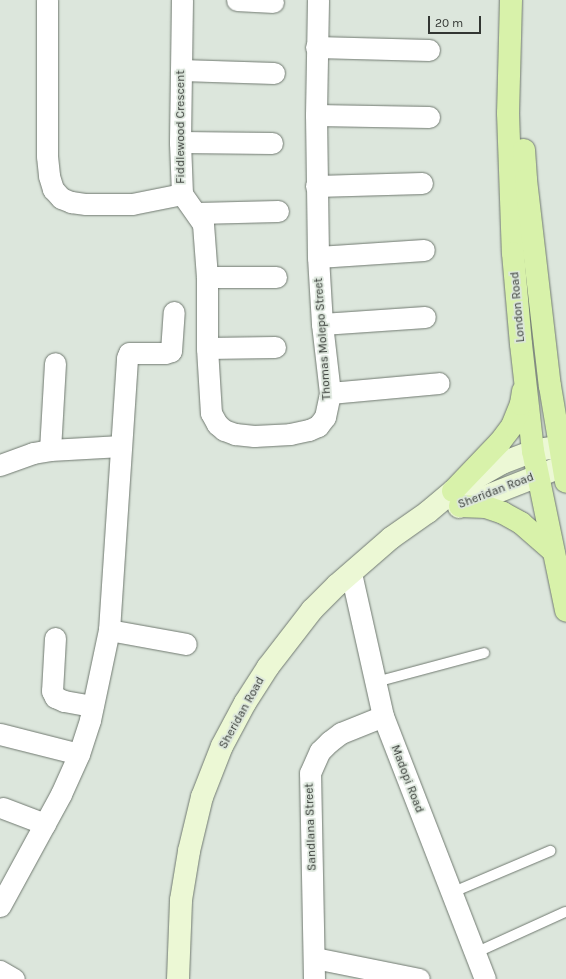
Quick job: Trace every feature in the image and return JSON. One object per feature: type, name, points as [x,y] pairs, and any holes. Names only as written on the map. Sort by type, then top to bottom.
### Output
[{"type":"main road","name":"London Road","points":[[511,0],[508,113],[513,253],[533,451],[539,474],[566,611]]},
{"type":"main road","name":"London Road","points":[[523,0],[521,89],[526,180],[550,386],[564,461]]},
{"type":"main road","points":[[525,378],[521,404],[512,426],[456,499],[503,513],[521,523],[553,551]]},
{"type":"main road","points":[[550,386],[566,408]]},
{"type":"street","name":"Fiddlewood Crescent","points":[[47,0],[47,156],[49,176],[53,189],[61,198],[86,204],[132,204],[182,194],[180,142],[182,0]]},
{"type":"street","points":[[237,0],[273,2]]},
{"type":"street","name":"Thomas Molepo Street","points":[[182,194],[203,224],[208,277],[207,348],[211,413],[217,424],[224,430],[235,434],[254,436],[290,434],[309,430],[318,426],[325,417],[330,392],[322,324],[318,257],[316,186],[316,47],[318,0]]},
{"type":"street","points":[[316,47],[429,50]]},
{"type":"street","points":[[181,70],[274,73]]},
{"type":"street","points":[[316,115],[429,117]]},
{"type":"street","points":[[180,142],[272,143]]},
{"type":"street","points":[[316,186],[422,183]]},
{"type":"street","points":[[196,213],[278,211]]},
{"type":"street","points":[[318,257],[424,250]]},
{"type":"street","points":[[208,277],[276,277]]},
{"type":"street","points":[[0,906],[44,824],[79,754],[93,706],[109,630],[127,358],[129,353],[165,353],[171,351],[174,312]]},
{"type":"street","points":[[322,324],[426,317]]},
{"type":"street","points":[[207,348],[275,347]]},
{"type":"street","points":[[50,450],[55,363]]},
{"type":"street","points":[[330,392],[439,383]]},
{"type":"street","points":[[0,465],[33,453],[50,450],[121,446]]},
{"type":"street","name":"Sheridan Road","points":[[456,499],[502,463],[533,451],[564,461]]},
{"type":"street","name":"Sheridan Road","points":[[178,979],[181,900],[189,851],[202,797],[222,746],[245,703],[268,667],[312,610],[391,538],[428,512],[456,499],[539,474],[564,461]]},
{"type":"street","name":"Madopi Road","points":[[351,573],[376,682],[382,716],[485,979]]},
{"type":"street","points":[[109,630],[186,644]]},
{"type":"street","points":[[55,638],[52,691],[56,697],[64,701],[93,706]]},
{"type":"street","name":"Sandlana Street","points":[[314,979],[315,958],[310,773],[320,751],[341,733],[382,716]]},
{"type":"street","points":[[0,734],[79,754]]},
{"type":"street","points":[[3,808],[44,824]]},
{"type":"street","points":[[315,958],[419,979]]},
{"type":"street","points":[[0,971],[14,979]]},
{"type":"lane","points":[[376,682],[484,653]]},
{"type":"lane","points":[[452,893],[550,851]]},
{"type":"lane","points":[[475,953],[565,912]]}]
